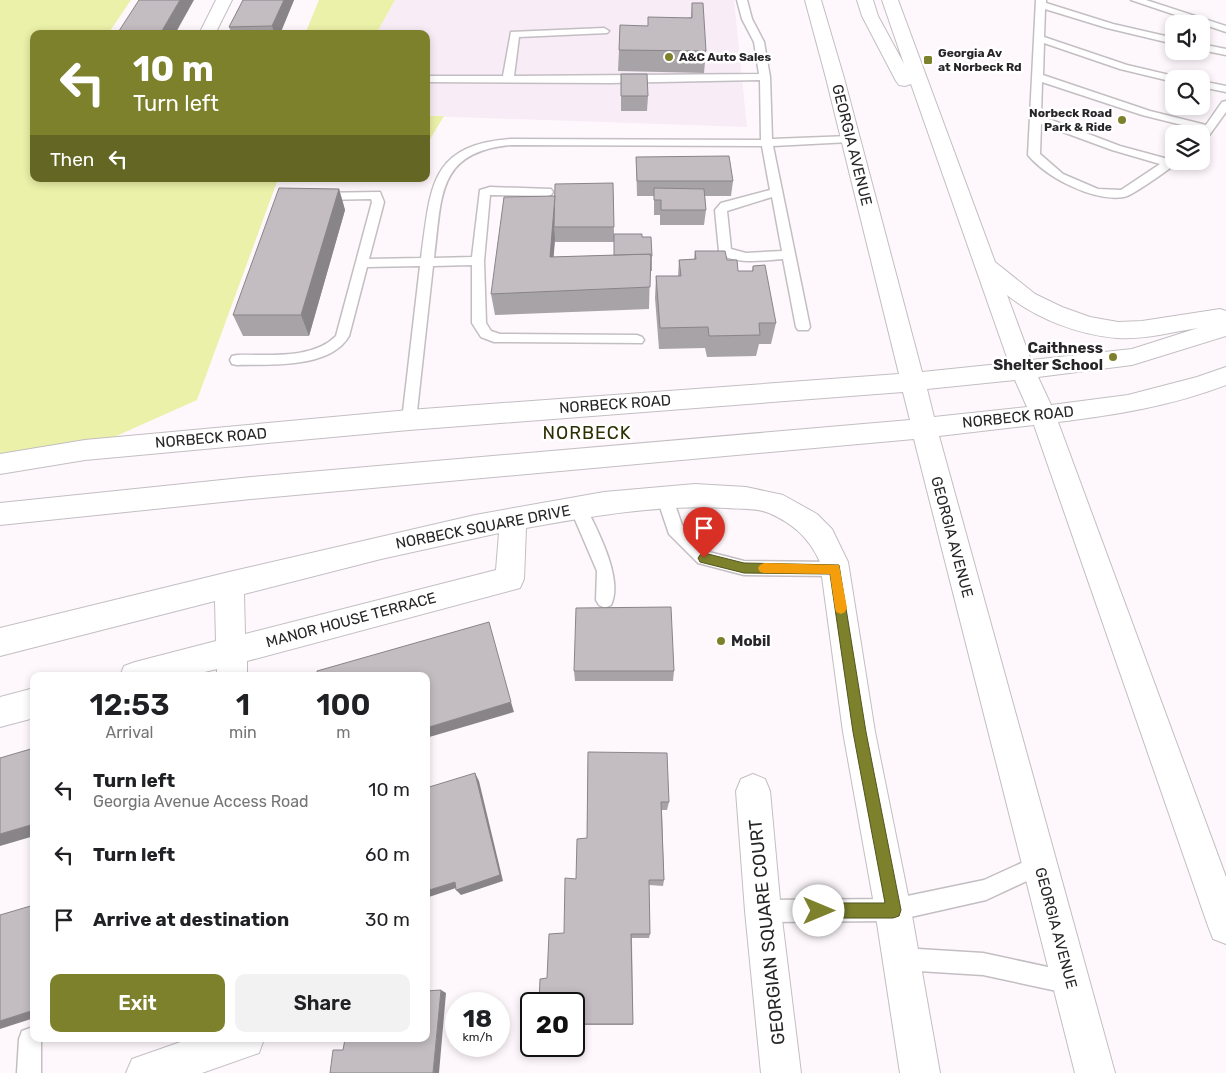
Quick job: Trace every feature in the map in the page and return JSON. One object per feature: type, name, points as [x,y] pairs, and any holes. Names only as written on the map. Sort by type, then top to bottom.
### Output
[{"type":"main road","points":[[209,30],[224,0]]},
{"type":"main road","name":"GEORGIA AVENUE","points":[[813,0],[1095,1073]]},
{"type":"main road","points":[[865,0],[870,16],[910,91],[937,128]]},
{"type":"main road","points":[[890,0],[1023,370],[1043,415],[1226,926]]},
{"type":"main road","points":[[987,267],[1027,299],[1054,313],[1087,325],[1118,330],[1142,329],[1226,316]]},
{"type":"main road","name":"NORBECK ROAD","points":[[0,464],[85,450],[409,420],[912,382],[1023,370],[1132,356],[1226,328]]},
{"type":"main road","name":"NORBECK ROAD","points":[[0,514],[261,487],[924,428],[1043,415],[1128,404],[1202,385],[1226,376]]},
{"type":"main road","name":"NORBECK SQUARE DRIVE","points":[[0,642],[390,545],[604,503],[703,495],[746,498],[774,503],[807,522],[822,537],[834,562],[835,569]]},
{"type":"main road","name":"MANOR HOUSE TERRACE","points":[[167,672],[231,664],[510,579],[513,520]]},
{"type":"main road","points":[[835,569],[859,732],[902,959],[920,1073]]},
{"type":"main road","points":[[229,584],[231,664]]},
{"type":"main road","points":[[0,712],[30,704]]},
{"type":"main road","name":"GEORGIAN SQUARE COURT","points":[[753,791],[763,911],[781,1073]]},
{"type":"main road","points":[[146,1073],[236,1042]]},
{"type":"lane","points":[[742,0],[746,19],[759,42],[765,77],[767,143],[803,327]]},
{"type":"lane","points":[[1136,0],[1226,29]]},
{"type":"lane","points":[[1165,39],[1110,26],[1040,2],[1034,155],[1059,176],[1096,192],[1123,194],[1165,166]]},
{"type":"lane","points":[[508,79],[514,34],[604,31]]},
{"type":"lane","points":[[1039,38],[1072,51],[1165,77]]},
{"type":"lane","points":[[1210,49],[1226,52]]},
{"type":"lane","points":[[1037,76],[1146,113],[1193,125]]},
{"type":"lane","points":[[430,79],[610,80],[765,77]]},
{"type":"lane","points":[[1210,86],[1226,89]]},
{"type":"lane","points":[[1210,128],[1226,104]]},
{"type":"lane","points":[[1036,118],[1116,148],[1165,160]]},
{"type":"lane","points":[[409,420],[412,368],[434,216],[443,178],[456,159],[497,143],[767,143],[850,139]]},
{"type":"lane","points":[[547,192],[490,191],[484,193],[478,261],[479,323],[486,334],[499,339],[637,340]]},
{"type":"lane","points":[[776,192],[725,206],[721,210],[725,251],[728,255],[738,256],[789,255]]},
{"type":"lane","points":[[237,360],[302,357],[327,351],[341,339],[378,202],[376,195],[310,196]]},
{"type":"lane","points":[[362,263],[478,261]]},
{"type":"lane","points":[[665,498],[675,529],[704,558],[744,568],[835,569]]},
{"type":"lane","points":[[578,508],[605,571],[605,600]]},
{"type":"lane","points":[[763,911],[893,910],[986,890],[1039,864]]},
{"type":"lane","points":[[902,959],[983,964],[1071,983]]},
{"type":"lane","points":[[29,1073],[30,1039]]},
{"type":"shaded area","points":[[395,0],[734,0],[747,127],[430,116],[430,30],[378,30]]},
{"type":"green space","points":[[0,0],[131,0],[111,30],[30,30],[30,182],[277,182],[197,400],[85,450],[0,464]]},
{"type":"green space","points":[[319,0],[395,0],[378,30],[307,30]]},
{"type":"green space","points":[[430,116],[444,116],[430,139]]},
{"type":"building","points":[[139,0],[180,0],[162,30],[120,30]]},
{"type":"building","points":[[243,0],[284,0],[272,26],[229,27]]},
{"type":"building","points":[[692,3],[703,3],[706,51],[619,50],[620,25],[648,26],[648,17],[692,18]]},
{"type":"building","points":[[621,74],[647,74],[648,96],[621,96]]},
{"type":"building","points":[[729,156],[733,181],[637,181],[636,157]]},
{"type":"building","points":[[613,183],[614,227],[554,227],[555,184]]},
{"type":"building","points":[[279,188],[339,189],[301,315],[233,315]]},
{"type":"building","points":[[654,188],[704,189],[706,210],[661,210],[661,200],[654,200]]},
{"type":"building","points":[[555,196],[550,257],[651,254],[650,287],[491,294],[504,197]]},
{"type":"building","points":[[614,234],[642,234],[642,237],[651,237],[652,256],[650,256],[651,254],[614,255]]},
{"type":"building","points":[[695,251],[725,251],[727,260],[737,260],[738,271],[753,271],[753,266],[765,265],[776,323],[759,323],[760,335],[709,336],[708,327],[660,328],[656,276],[681,276],[679,260],[696,259]]},
{"type":"building","points":[[671,607],[674,671],[574,671],[576,608]]},
{"type":"building","points":[[489,622],[511,702],[430,727],[430,672],[317,671]]},
{"type":"building","points":[[30,749],[30,825],[0,834],[0,758]]},
{"type":"building","points":[[588,752],[667,753],[669,802],[661,802],[664,880],[649,880],[650,934],[631,934],[633,1024],[585,1024],[585,992],[539,992],[540,979],[547,978],[549,934],[564,933],[565,878],[576,879],[577,839],[587,838]]},
{"type":"building","points":[[475,773],[500,875],[456,890],[455,882],[430,890],[430,787]]},
{"type":"building","points":[[30,906],[30,1011],[0,1021],[0,915]]},
{"type":"building","points":[[441,990],[433,1073],[330,1073],[333,1050],[343,1050],[344,1042],[430,1042],[430,991]]},
{"type":"slow traffic","points":[[764,568],[835,569],[841,608]]},
{"type":"place","name":"A&C Auto Sales","points":[[669,57]]},
{"type":"place","name":"Georgia Av at Norbeck Rd","points":[[928,60]]},
{"type":"place","name":"Norbeck Road Park & Ride","points":[[1122,120]]},
{"type":"place","name":"Caithness Shelter School","points":[[1113,357]]},
{"type":"place","name":"Mobil","points":[[721,641]]},
{"type":"district","name":"NORBECK","points":[[587,433]]},
{"type":"route","points":[[704,558],[744,568],[835,569],[859,732],[893,910],[819,911]]}]
